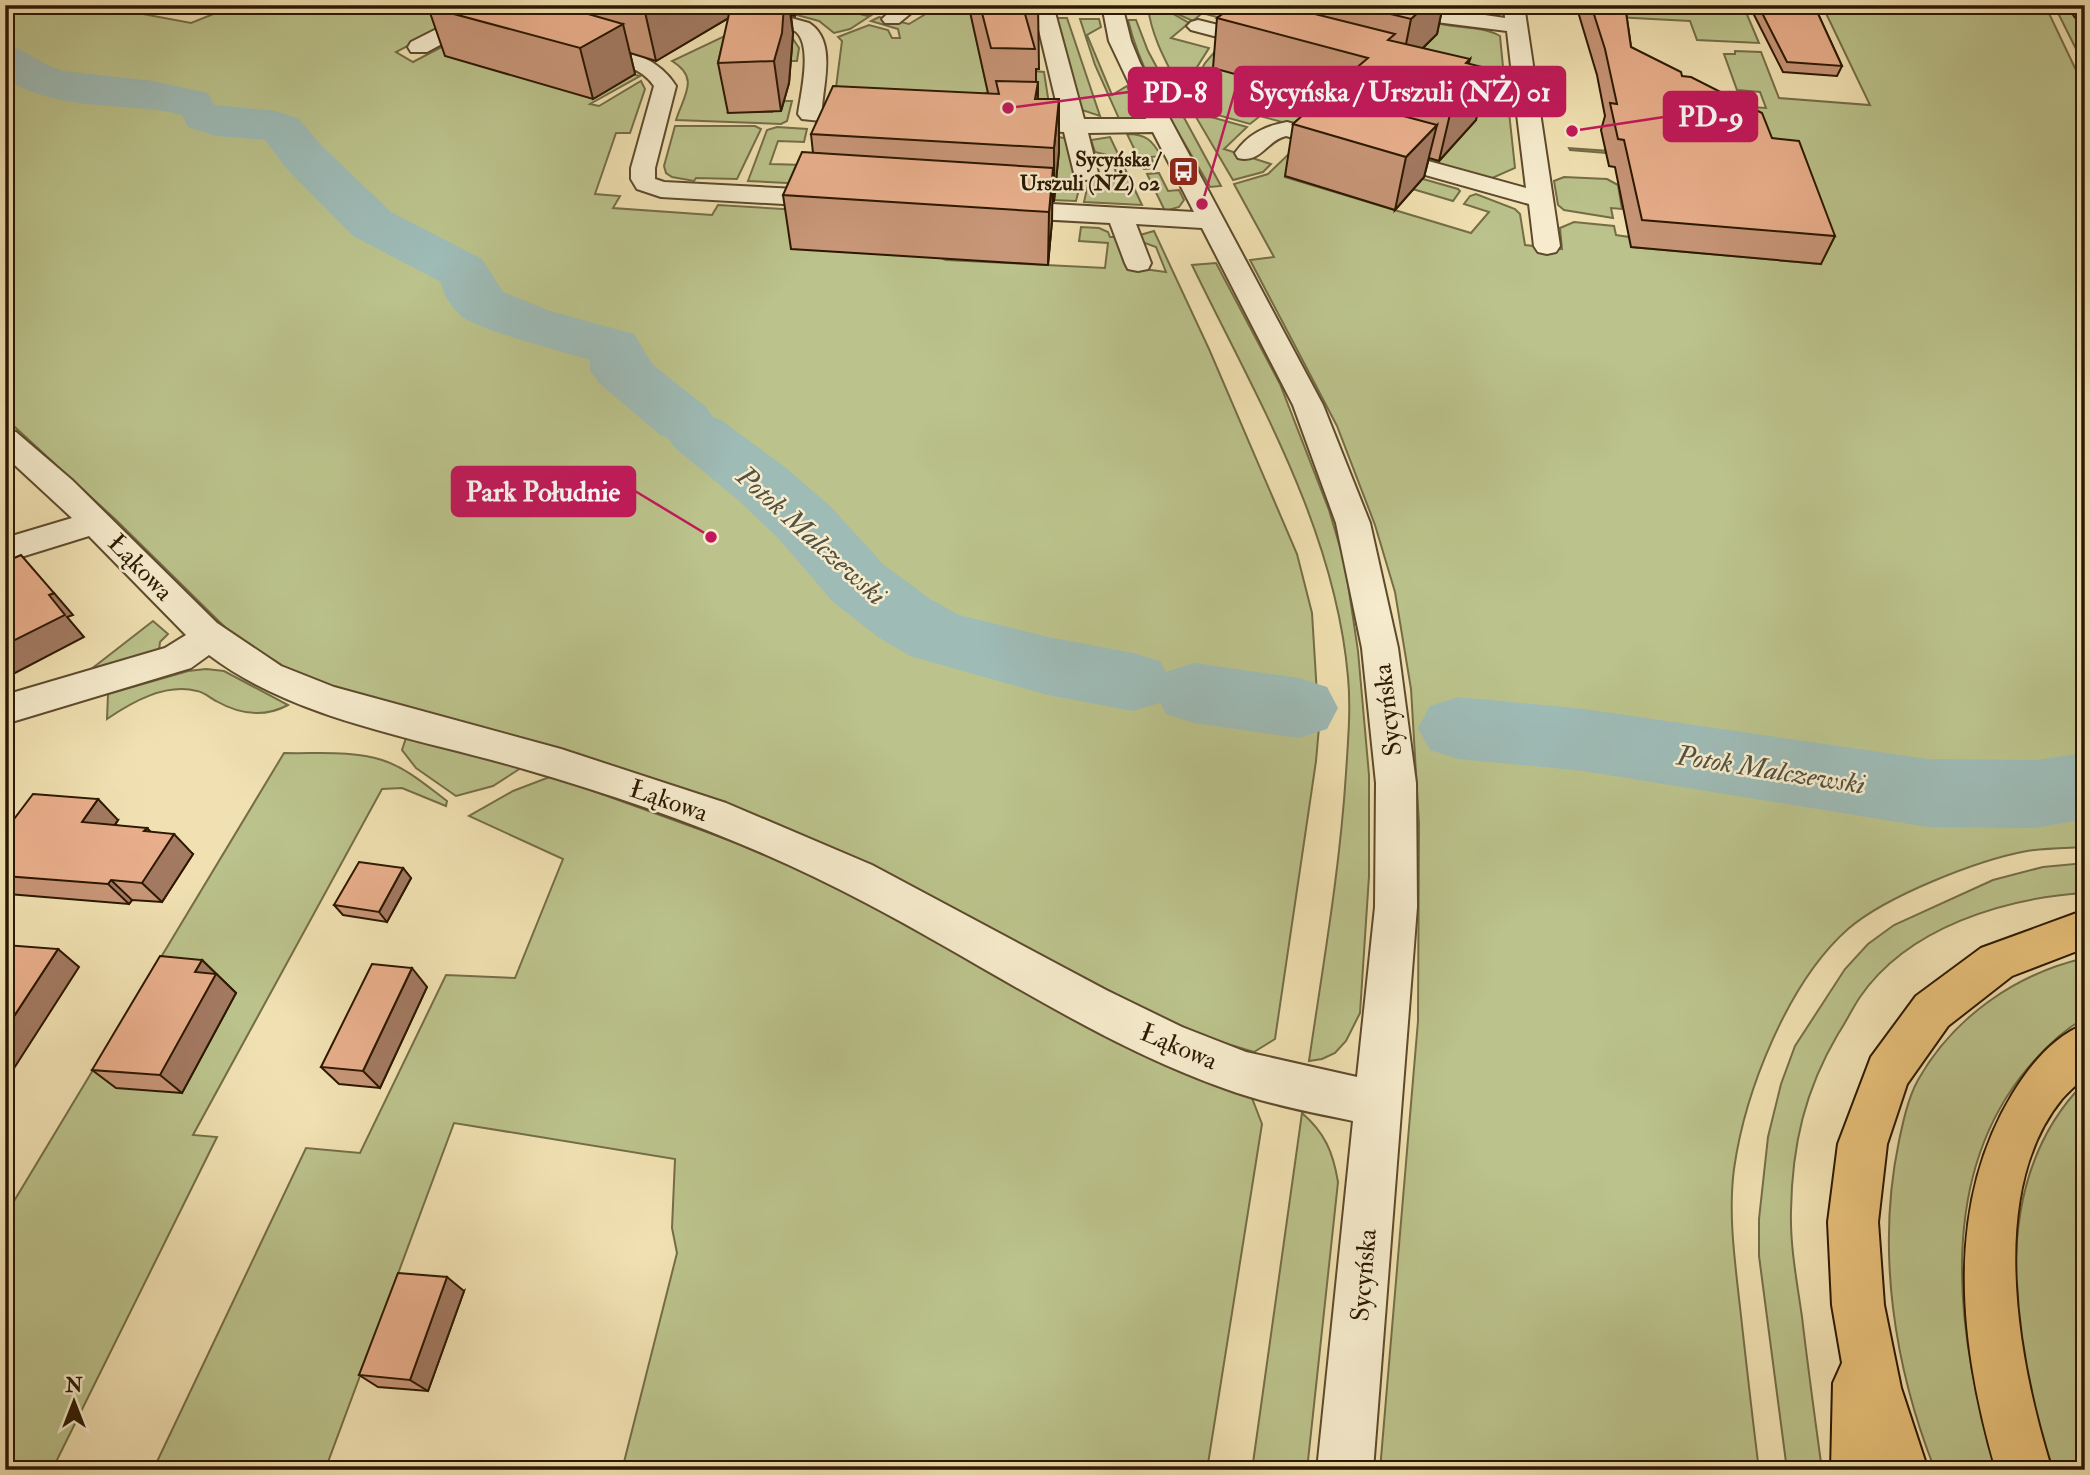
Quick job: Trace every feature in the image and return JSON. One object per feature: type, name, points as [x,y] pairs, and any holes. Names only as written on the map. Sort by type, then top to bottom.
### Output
[{"type":"main road","points":[[2077,5],[2085,16]]},
{"type":"main road","points":[[1859,1470],[1861,1335],[1853,1241],[1856,1178],[1869,1117],[1890,1066],[1923,1019],[1964,981],[2024,947],[2085,929]]},
{"type":"main road","points":[[2024,1470],[2006,1409],[1993,1344],[1990,1273],[1995,1205],[2009,1151],[2021,1125],[2052,1076],[2085,1045]]},
{"type":"main road","points":[[1861,1335],[1877,1399],[1900,1470]]},
{"type":"street","points":[[719,5],[802,27],[811,33],[816,49],[810,114],[898,120]]},
{"type":"street","points":[[892,19],[911,5]]},
{"type":"street","points":[[1043,5],[1086,173]]},
{"type":"street","name":"Sycyńska","points":[[1112,5],[1124,52],[1307,405],[1360,547],[1380,648],[1396,783],[1396,907],[1345,1470]]},
{"type":"street","points":[[1392,5],[1459,20],[1515,16],[1528,100],[1538,200],[1547,246]]},
{"type":"street","points":[[419,47],[476,17],[501,15]]},
{"type":"street","points":[[1198,26],[1290,50]]},
{"type":"street","points":[[565,43],[642,65],[652,69],[663,82],[665,86],[643,168],[643,179],[652,186],[859,200]]},
{"type":"street","points":[[1409,81],[1466,93],[1528,100]]},
{"type":"street","points":[[980,122],[1161,125]]},
{"type":"street","points":[[1247,153],[1271,132],[1287,129],[1538,200]]},
{"type":"street","points":[[982,208],[1211,221]]},
{"type":"street","points":[[1120,216],[1138,263]]},
{"type":"street","name":"Łąkowa","points":[[5,439],[61,487],[210,637],[228,652],[277,681],[333,700],[557,762],[714,816],[901,900],[1112,1017],[1209,1061],[1378,1104]]},
{"type":"street","points":[[5,550],[97,522]]},
{"type":"street","points":[[5,710],[171,660],[210,637]]},
{"type":"green space","points":[[5,5],[95,5],[191,23],[236,5],[477,5],[470,13],[396,52],[413,62],[468,33],[640,76],[590,104],[599,106],[641,81],[645,89],[630,133],[616,133],[595,194],[620,196],[613,208],[712,215],[718,205],[833,212],[946,260],[1105,268],[1108,243],[1079,241],[1081,227],[1099,228],[1108,232],[1110,237],[1118,237],[1129,267],[1166,272],[1156,247],[1142,242],[1140,235],[1154,231],[1209,349],[1297,554],[1312,613],[1319,727],[1275,1039],[1254,1052],[1211,1039],[1146,1010],[903,882],[294,675],[243,645],[116,520],[5,418]]},
{"type":"green space","points":[[760,5],[827,5],[867,16],[887,5],[850,29],[834,33],[819,21]]},
{"type":"green space","points":[[1166,5],[1272,7],[1342,12],[1481,29],[1500,36],[1504,77],[1499,83],[1475,86],[1202,13],[1193,21],[1175,13]]},
{"type":"green space","points":[[1612,5],[1743,5],[1759,43],[1697,40],[1690,21],[1615,17]]},
{"type":"green space","points":[[1822,5],[2045,5],[2085,89],[2085,847],[2034,850],[1984,862],[1933,881],[1885,904],[1848,929],[1826,951],[1788,1008],[1759,1073],[1748,1106],[1732,1186],[1734,1255],[1759,1470],[1380,1470],[1418,1021],[1419,824],[1411,689],[1395,592],[1375,525],[1337,426],[1250,260],[1274,257],[1234,184],[1268,174],[1296,147],[1285,177],[1471,233],[1489,212],[1464,204],[1470,196],[1476,194],[1515,209],[1520,214],[1525,245],[1562,249],[1560,228],[1574,222],[1614,226],[1616,235],[1629,237],[1632,247],[1821,264],[1791,168],[1569,148],[1625,152],[1718,105],[1766,108],[1760,92],[1737,90],[1724,54],[1735,54],[1735,51],[1761,52],[1779,98],[1870,105]]},
{"type":"green space","points":[[2054,5],[2069,5],[2085,30],[2085,67]]},
{"type":"green space","points":[[1026,6],[971,15],[987,87],[1024,70],[1044,72],[1049,104],[835,95],[842,41],[838,37],[869,25],[888,30],[892,38],[900,38],[898,29],[871,21],[879,17],[909,24],[934,9]]},
{"type":"green space","points":[[1148,7],[1161,7],[1189,23],[1171,38],[1209,48],[1185,86],[1179,87],[1164,58],[1152,28]]},
{"type":"green space","points":[[1057,18],[1067,18],[1100,116],[1082,110]]},
{"type":"green space","points":[[1080,19],[1099,19],[1101,27],[1087,35],[1112,95],[1127,86],[1138,110],[1133,119],[1120,121],[1095,65]]},
{"type":"green space","points":[[1128,20],[1136,20],[1148,51],[1221,186],[1210,187],[1152,85],[1142,64]]},
{"type":"green space","points":[[752,23],[793,39],[799,48],[797,61],[781,61],[728,112],[772,112],[774,101],[792,101],[787,121],[781,124],[676,120],[686,95],[688,81],[681,67],[672,61]]},
{"type":"green space","points":[[1217,49],[1505,106],[1509,112],[1515,168],[1490,179],[1260,116],[1250,124],[1192,108],[1182,90],[1192,87],[1205,63]]},
{"type":"green space","points":[[1193,112],[1247,127],[1224,149],[1271,164],[1263,172],[1233,180]]},
{"type":"green space","points":[[675,126],[755,126],[761,129],[737,179],[696,178],[694,181],[672,177],[666,173],[664,166]]},
{"type":"green space","points":[[777,127],[807,129],[804,142],[778,141],[770,164],[915,168],[1059,137],[1069,139],[1083,174],[1076,201],[1052,200],[1048,196],[748,181],[767,130]]},
{"type":"green space","points":[[1127,134],[1144,137],[1155,146],[1161,156],[1151,157],[1156,168],[1144,169]]},
{"type":"green space","points":[[1110,137],[1142,205],[1084,202],[1090,175],[1117,176],[1111,156],[1095,152],[1091,140]]},
{"type":"green space","points":[[1159,173],[1168,191],[1179,190],[1184,200],[1179,207],[1165,211],[1147,174]]},
{"type":"green space","points":[[1409,175],[1460,191],[1453,201],[1399,185]]},
{"type":"green space","points":[[1564,177],[1607,179],[1618,185],[1622,209],[1611,208],[1613,218],[1564,210],[1558,205],[1554,181]]},
{"type":"green space","points":[[1216,263],[1280,384],[1329,510],[1345,564],[1358,651],[1369,775],[1369,876],[1360,1013],[1346,1041],[1335,1053],[1309,1061],[1340,845],[1348,737],[1348,677],[1340,622],[1327,568],[1310,516],[1266,414],[1192,265]]},
{"type":"green space","points":[[153,621],[168,634],[160,642],[159,651],[90,670]]},
{"type":"green space","points":[[188,671],[224,671],[288,705],[270,712],[252,713],[225,705],[200,692],[185,689],[149,696],[107,719],[108,694]]},
{"type":"green space","points":[[406,738],[521,768],[493,786],[456,796],[416,768],[402,750]]},
{"type":"green space","points":[[284,753],[346,754],[382,760],[416,778],[447,801],[446,806],[402,788],[382,789],[193,1135],[217,1137],[52,1470],[5,1470],[5,1216]]},
{"type":"green space","points":[[552,776],[762,852],[1250,1093],[1262,1124],[1207,1470],[622,1470],[677,1253],[672,1228],[675,1159],[454,1123],[325,1470],[153,1470],[306,1148],[360,1153],[446,975],[515,978],[563,859],[469,816],[513,791]]},
{"type":"green space","points":[[2085,863],[2085,893],[2054,896],[1991,910],[1931,935],[1904,952],[1880,973],[1860,997],[1827,1055],[1802,1119],[1794,1163],[1791,1211],[1794,1264],[1822,1470],[1787,1470],[1759,1256],[1759,1219],[1768,1137],[1781,1084],[1795,1046],[1845,969],[1868,944],[1894,925],[1993,880],[2043,867]]},
{"type":"green space","points":[[2085,958],[2085,1018],[2057,1037],[2034,1061],[2019,1079],[1992,1123],[1975,1170],[1965,1219],[1962,1270],[1965,1321],[1972,1372],[1997,1470],[1935,1470],[1909,1390],[1893,1308],[1889,1266],[1892,1182],[1906,1110],[1914,1087],[1932,1058],[1968,1018],[2011,987],[2034,975]]},
{"type":"green space","points":[[2085,1082],[2085,1470],[2051,1470],[2026,1371],[2019,1320],[2016,1268],[2020,1217],[2031,1168],[2053,1123]]},
{"type":"green space","points":[[1302,1113],[1317,1128],[1327,1144],[1338,1182],[1307,1470],[1252,1470]]},
{"type":"building","points":[[557,5],[623,24],[580,48],[428,7]]},
{"type":"building","points":[[621,5],[657,5],[645,12]]},
{"type":"building","points":[[731,5],[784,5],[782,33],[774,61],[718,63]]},
{"type":"building","points":[[980,5],[1038,5],[1023,7],[1035,49],[991,48]]},
{"type":"building","points":[[1235,5],[1279,5],[1395,34],[1388,40],[1470,59],[1466,63],[1490,69],[1451,110],[1341,81],[1368,58],[1217,18]]},
{"type":"building","points":[[1353,5],[1426,5],[1411,19]]},
{"type":"building","points":[[1591,5],[1625,5],[1631,47],[1681,72],[1682,76],[1691,77],[1762,113],[1772,138],[1799,141],[1835,236],[1642,220],[1624,140],[1618,139],[1610,103],[1617,104],[1605,49]]},
{"type":"building","points":[[1758,5],[1814,5],[1842,66],[1787,62]]},
{"type":"building","points":[[996,81],[1038,82],[1035,99],[1059,99],[1054,148],[811,134],[833,86],[999,94]]},
{"type":"building","points":[[1325,95],[1437,125],[1406,157],[1293,124]]},
{"type":"building","points":[[802,152],[1053,168],[1049,212],[783,195]]},
{"type":"building","points":[[21,555],[54,593],[49,595],[65,615],[5,645],[5,562]]},
{"type":"building","points":[[33,794],[98,799],[82,822],[147,828],[144,831],[174,834],[142,883],[111,880],[108,884],[5,876],[5,831]]},
{"type":"building","points":[[359,862],[403,868],[379,912],[334,905]]},
{"type":"building","points":[[5,945],[58,949],[5,1030]]},
{"type":"building","points":[[160,956],[202,960],[195,972],[216,974],[160,1075],[92,1070]]},
{"type":"building","points":[[372,964],[412,968],[363,1071],[321,1067]]},
{"type":"building","points":[[398,1273],[447,1277],[410,1380],[359,1375]]},
{"type":"waterway","name":"Potok Malczewski","points":[[5,58],[34,77],[56,84],[153,95],[191,103]]},
{"type":"waterway","name":"Potok Malczewski","points":[[205,117],[216,121],[276,126],[282,129],[304,157],[372,224],[462,271],[469,280],[470,289],[482,304],[528,322]]},
{"type":"waterway","name":"Potok Malczewski","points":[[547,328],[613,347],[622,361],[621,370],[683,421]]},
{"type":"waterway","name":"Potok Malczewski","points":[[698,434],[762,484],[805,523],[858,583],[904,618],[937,637],[1048,666],[1133,682]]},
{"type":"waterway","name":"Potok Malczewski","points":[[1194,693],[1299,708]]},
{"type":"waterway","name":"Potok Malczewski","points":[[1458,728],[1584,740],[1928,793],[2036,794],[2085,786]]},
{"type":"place","name":"PD-8","points":[[1008,108]]},
{"type":"place","name":"PD-9","points":[[1572,131]]},
{"type":"place","name":"Sycyńska / Urszuli (NŻ) 02","points":[[1183,171]]},
{"type":"place","name":"Sycyńska / Urszuli (NŻ) 01","points":[[1202,204]]},
{"type":"place","name":"Park Południe","points":[[711,537]]}]
